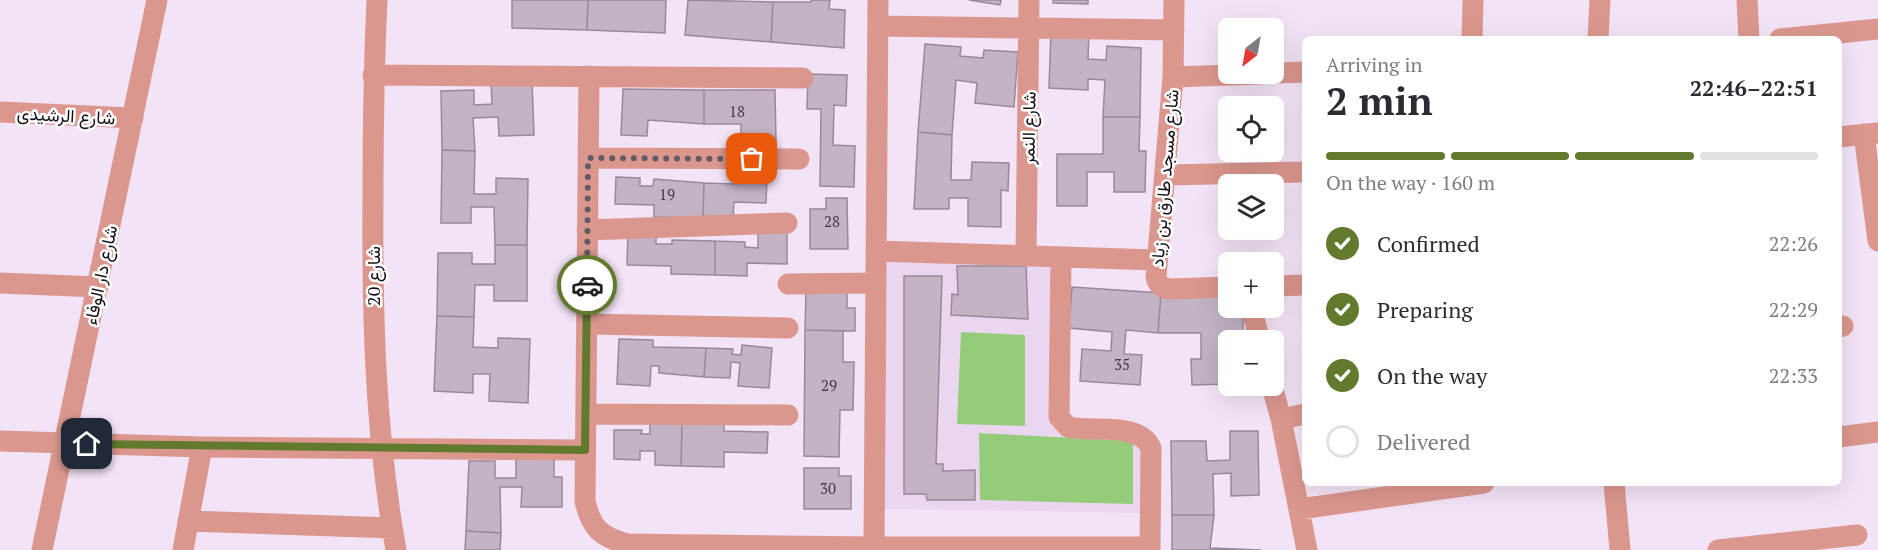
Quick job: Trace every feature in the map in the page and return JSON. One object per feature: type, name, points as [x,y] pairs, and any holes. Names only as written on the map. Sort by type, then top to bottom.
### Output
[{"type":"street","name":"شارع دار الوفاء","points":[[42,550],[157,0]]},
{"type":"street","name":"شارع 20","points":[[377,0],[373,75],[372,286],[381,447],[396,550]]},
{"type":"street","points":[[874,548],[878,0]]},
{"type":"street","name":"شارع النمر","points":[[1026,256],[1029,0]]},
{"type":"street","name":"شارع مسجد طارق بن زياد","points":[[1174,0],[1173,77],[1156,277],[1158,284],[1163,287],[1218,287]]},
{"type":"street","points":[[1472,36],[1473,0]]},
{"type":"street","points":[[1598,36],[1600,0]]},
{"type":"street","points":[[1747,0],[1749,36]]},
{"type":"street","points":[[878,26],[1174,30]]},
{"type":"street","points":[[1809,36],[1878,29]]},
{"type":"street","points":[[1284,73],[1302,72]]},
{"type":"street","points":[[373,75],[803,78]]},
{"type":"street","points":[[1173,77],[1218,75]]},
{"type":"street","points":[[588,76],[585,501],[589,517],[598,531],[627,547],[1150,548],[1151,448],[1148,441],[1136,432],[1068,427],[1059,417],[1061,257]]},
{"type":"street","name":"شارع الرشيدى","points":[[0,112],[133,118]]},
{"type":"street","points":[[1842,137],[1871,134],[1878,241]]},
{"type":"street","points":[[588,158],[799,159]]},
{"type":"street","points":[[1166,176],[1302,172]]},
{"type":"street","points":[[587,230],[787,223]]},
{"type":"street","points":[[876,251],[1157,260]]},
{"type":"street","points":[[0,283],[98,287]]},
{"type":"street","points":[[788,284],[876,283]]},
{"type":"street","points":[[1284,286],[1302,285]]},
{"type":"street","points":[[587,324],[788,328]]},
{"type":"street","points":[[1275,396],[1308,550]]},
{"type":"street","points":[[586,414],[788,415]]},
{"type":"street","points":[[1281,418],[1302,414]]},
{"type":"street","points":[[1842,437],[1878,432]]},
{"type":"street","points":[[0,441],[202,447],[585,450]]},
{"type":"street","points":[[183,550],[202,447]]},
{"type":"street","points":[[1300,509],[1463,486]]},
{"type":"street","points":[[1614,486],[1620,550]]},
{"type":"street","points":[[188,521],[392,528]]},
{"type":"street","points":[[1718,550],[1857,536]]},
{"type":"shaded area","points":[[877,253],[1058,259],[1055,412],[1143,441],[1148,513],[876,509]]},
{"type":"green space","points":[[961,332],[1025,335],[1025,426],[957,424]]},
{"type":"green space","points":[[979,433],[1133,441],[1133,504],[980,500]]},
{"type":"building","points":[[512,0],[588,0],[587,30],[512,28]]},
{"type":"building","points":[[588,0],[666,0],[665,33],[587,30]]},
{"type":"building","points":[[688,0],[773,2],[771,42],[685,35]]},
{"type":"building","points":[[811,0],[830,0],[829,9],[845,10],[844,48],[771,42],[773,2],[811,2]]},
{"type":"building","points":[[969,0],[1001,0],[1000,5]]},
{"type":"building","points":[[1053,0],[1088,0],[1088,4],[1053,3]]},
{"type":"building","points":[[1051,30],[1089,31],[1088,59],[1106,60],[1107,46],[1141,48],[1140,117],[1103,117],[1105,80],[1088,79],[1088,90],[1049,88]]},
{"type":"building","points":[[925,44],[961,47],[960,56],[983,58],[984,50],[1018,52],[1014,107],[975,103],[977,83],[956,80],[952,135],[918,132]]},
{"type":"building","points":[[808,74],[847,75],[846,106],[834,105],[833,145],[855,146],[854,187],[820,186],[821,109],[807,109]]},
{"type":"building","points":[[532,81],[534,135],[499,136],[498,117],[473,118],[475,151],[442,150],[441,91],[474,90],[474,105],[492,104],[491,82]]},
{"type":"building","points":[[623,89],[704,90],[704,124],[648,120],[647,136],[621,135]]},
{"type":"building","points":[[704,90],[775,90],[776,141],[741,141],[741,124],[704,124]]},
{"type":"building","points":[[1103,117],[1140,117],[1139,151],[1146,151],[1145,192],[1114,192],[1114,172],[1087,172],[1087,206],[1057,206],[1057,154],[1103,154]]},
{"type":"building","points":[[918,132],[952,135],[951,180],[971,180],[972,162],[1009,163],[1008,191],[1001,190],[1001,227],[968,226],[968,198],[949,198],[949,209],[914,209]]},
{"type":"building","points":[[442,150],[475,151],[474,194],[496,194],[496,178],[528,179],[527,245],[495,245],[494,207],[471,207],[471,223],[441,223]]},
{"type":"building","points":[[734,175],[767,176],[766,203],[734,202],[733,219],[703,218],[704,183],[734,184]]},
{"type":"building","points":[[616,177],[640,178],[640,186],[653,186],[654,179],[704,183],[703,218],[654,217],[654,205],[615,204]]},
{"type":"building","points":[[826,198],[847,198],[848,249],[810,249],[810,209],[826,209]]},
{"type":"building","points":[[628,230],[656,231],[656,244],[672,244],[672,240],[715,241],[715,275],[671,274],[671,266],[627,265]]},
{"type":"building","points":[[758,231],[787,232],[787,264],[747,263],[747,276],[715,275],[715,241],[745,242],[745,247],[758,248]]},
{"type":"building","points":[[495,245],[527,245],[527,301],[494,301],[494,285],[475,285],[474,317],[437,316],[438,253],[472,253],[472,264],[495,264]]},
{"type":"building","points":[[957,266],[1026,266],[1028,319],[951,315],[952,294],[958,295]]},
{"type":"building","points":[[904,276],[942,276],[936,464],[943,464],[943,471],[975,470],[975,500],[927,500],[926,494],[904,494]]},
{"type":"building","points":[[1072,287],[1161,293],[1158,333],[1126,330],[1124,354],[1142,355],[1140,385],[1080,381],[1082,349],[1111,351],[1112,332],[1069,328]]},
{"type":"building","points":[[806,290],[847,292],[847,308],[855,308],[855,331],[805,330]]},
{"type":"building","points":[[1161,293],[1218,293],[1218,318],[1243,318],[1243,330],[1218,330],[1218,384],[1192,385],[1191,359],[1201,359],[1201,333],[1158,333]]},
{"type":"building","points":[[437,316],[474,317],[473,347],[498,348],[498,338],[530,339],[528,403],[489,401],[490,374],[473,374],[473,393],[434,391]]},
{"type":"building","points":[[805,330],[843,331],[843,362],[854,362],[853,410],[840,410],[839,457],[804,456]]},
{"type":"building","points":[[619,339],[653,340],[653,347],[706,348],[704,377],[659,373],[659,366],[651,366],[650,386],[617,384]]},
{"type":"building","points":[[742,345],[772,348],[769,388],[738,386],[740,363],[731,362],[730,378],[704,377],[706,348],[733,349],[732,354],[741,355]]},
{"type":"building","points":[[650,423],[682,423],[681,466],[655,465],[655,451],[640,451],[640,460],[614,459],[614,430],[642,430],[641,434],[650,434]]},
{"type":"building","points":[[682,423],[724,423],[724,431],[768,432],[767,453],[724,452],[724,467],[681,466]]},
{"type":"building","points":[[1230,431],[1258,431],[1259,495],[1231,496],[1231,473],[1213,474],[1214,515],[1172,515],[1171,441],[1206,441],[1207,461],[1230,460]]},
{"type":"building","points":[[516,458],[554,458],[554,477],[562,477],[562,507],[521,507],[522,487],[500,487],[501,533],[466,531],[469,461],[495,461],[495,478],[516,478]]},
{"type":"building","points":[[804,468],[839,468],[839,476],[851,476],[851,509],[804,509]]},
{"type":"building","points":[[1172,515],[1214,515],[1210,548],[1261,550],[1172,550]]},
{"type":"building","points":[[466,531],[501,533],[500,550],[465,550]]},
{"type":"way so far","points":[[587,285],[588,158],[752,159]]},
{"type":"route","points":[[87,444],[585,450],[587,285]]}]
